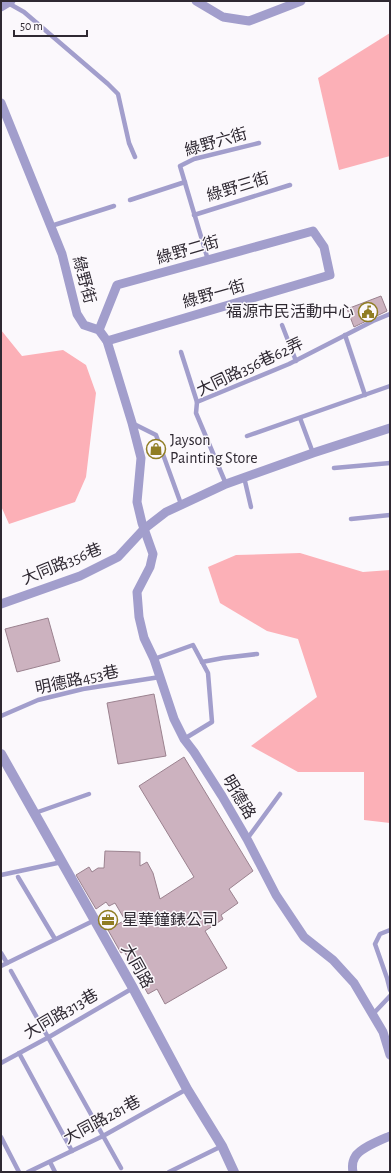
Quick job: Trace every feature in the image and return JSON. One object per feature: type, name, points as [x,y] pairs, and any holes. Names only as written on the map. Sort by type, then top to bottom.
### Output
[{"type":"street","points":[[196,1],[223,17],[249,21],[301,1]]},
{"type":"street","name":"綠野街","points":[[1,102],[62,254],[77,314],[84,325],[100,330]]},
{"type":"street","name":"綠野二街","points":[[100,330],[117,286],[313,231],[324,247],[330,275]]},
{"type":"street","name":"綠野一街","points":[[107,341],[330,275]]},
{"type":"street","points":[[100,330],[107,341],[141,458],[137,502],[144,529]]},
{"type":"street","name":"大同路356巷","points":[[1,604],[80,576],[118,557],[144,529],[166,512],[181,504],[244,477],[390,428]]},
{"type":"street","name":"明德路","points":[[144,529],[153,554],[150,566],[137,592],[139,617],[144,638],[154,659],[174,719],[184,739],[222,796],[247,839],[276,895],[304,937],[333,960],[354,983],[383,1032],[390,1055]]},
{"type":"street","name":"大同路","points":[[1,754],[133,988],[187,1088],[222,1146],[234,1172]]},
{"type":"street","points":[[353,1172],[352,1166],[355,1156],[361,1151],[390,1136]]},
{"type":"lane","points":[[7,4],[24,12],[118,94],[129,143],[135,157]]},
{"type":"lane","name":"綠野六街","points":[[185,182],[180,166],[194,159],[259,143]]},
{"type":"lane","points":[[130,200],[185,182],[208,260]]},
{"type":"lane","name":"綠野三街","points":[[194,215],[290,185]]},
{"type":"lane","points":[[51,226],[114,206]]},
{"type":"lane","name":"大同路356巷62弄","points":[[226,484],[196,413],[197,402],[296,360],[390,314]]},
{"type":"lane","points":[[282,325],[296,360]]},
{"type":"lane","points":[[345,335],[365,395]]},
{"type":"lane","points":[[181,352],[197,402]]},
{"type":"lane","points":[[247,436],[390,386]]},
{"type":"lane","points":[[300,418],[313,453]]},
{"type":"lane","points":[[132,423],[156,435],[181,504]]},
{"type":"lane","points":[[334,468],[390,463]]},
{"type":"lane","points":[[244,477],[251,508]]},
{"type":"lane","points":[[351,519],[390,515]]},
{"type":"lane","points":[[154,659],[193,645],[208,672],[212,722],[184,739]]},
{"type":"lane","points":[[202,662],[257,654]]},
{"type":"lane","name":"明德路453巷","points":[[1,716],[38,700],[83,689],[160,678]]},
{"type":"lane","points":[[35,813],[90,794]]},
{"type":"lane","points":[[247,839],[280,794]]},
{"type":"lane","points":[[1,875],[62,862]]},
{"type":"lane","points":[[18,877],[54,939]]},
{"type":"lane","points":[[1,966],[94,920]]},
{"type":"lane","points":[[390,930],[380,934],[375,944],[390,990]]},
{"type":"lane","points":[[1,953],[7,963]]},
{"type":"lane","points":[[11,971],[121,1168]]},
{"type":"lane","name":"大同路313巷","points":[[1,1063],[133,988]]},
{"type":"lane","points":[[373,1014],[390,996]]},
{"type":"lane","points":[[19,1053],[72,1151]]},
{"type":"lane","name":"大同路281巷","points":[[28,1172],[103,1136],[187,1088]]},
{"type":"lane","points":[[1,1137],[19,1172]]},
{"type":"lane","points":[[169,1172],[222,1146]]},
{"type":"lane","points":[[50,1162],[55,1172]]},
{"type":"shaded area","points":[[390,33],[390,156],[339,170],[318,78]]},
{"type":"shaded area","points":[[1,330],[22,356],[63,350],[86,365],[96,393],[86,477],[75,502],[9,524],[1,506]]},
{"type":"shaded area","points":[[300,553],[363,572],[390,570],[390,823],[364,820],[364,772],[298,772],[251,746],[317,697],[298,639],[267,631],[220,603],[208,567],[236,555]]},
{"type":"building","name":"福源市民活動中心","points":[[381,296],[387,311],[354,327],[347,309]]},
{"type":"building","points":[[48,618],[60,661],[17,672],[5,629]]},
{"type":"building","points":[[154,694],[166,756],[118,764],[107,703]]},
{"type":"building","points":[[184,757],[253,871],[229,889],[238,903],[221,915],[223,919],[205,931],[227,968],[165,1004],[157,989],[148,994],[124,951],[121,953],[108,930],[125,920],[115,903],[109,906],[106,902],[96,909],[76,875],[89,867],[92,872],[98,868],[104,868],[105,851],[140,852],[140,866],[147,862],[153,873],[160,899],[194,877],[139,786]]},
{"type":"place","name":"福源市民活動中心","points":[[368,312]]},
{"type":"place","name":"Jayson Painting Store","points":[[156,449]]},
{"type":"place","name":"星華鐘錶公司","points":[[108,920]]}]
